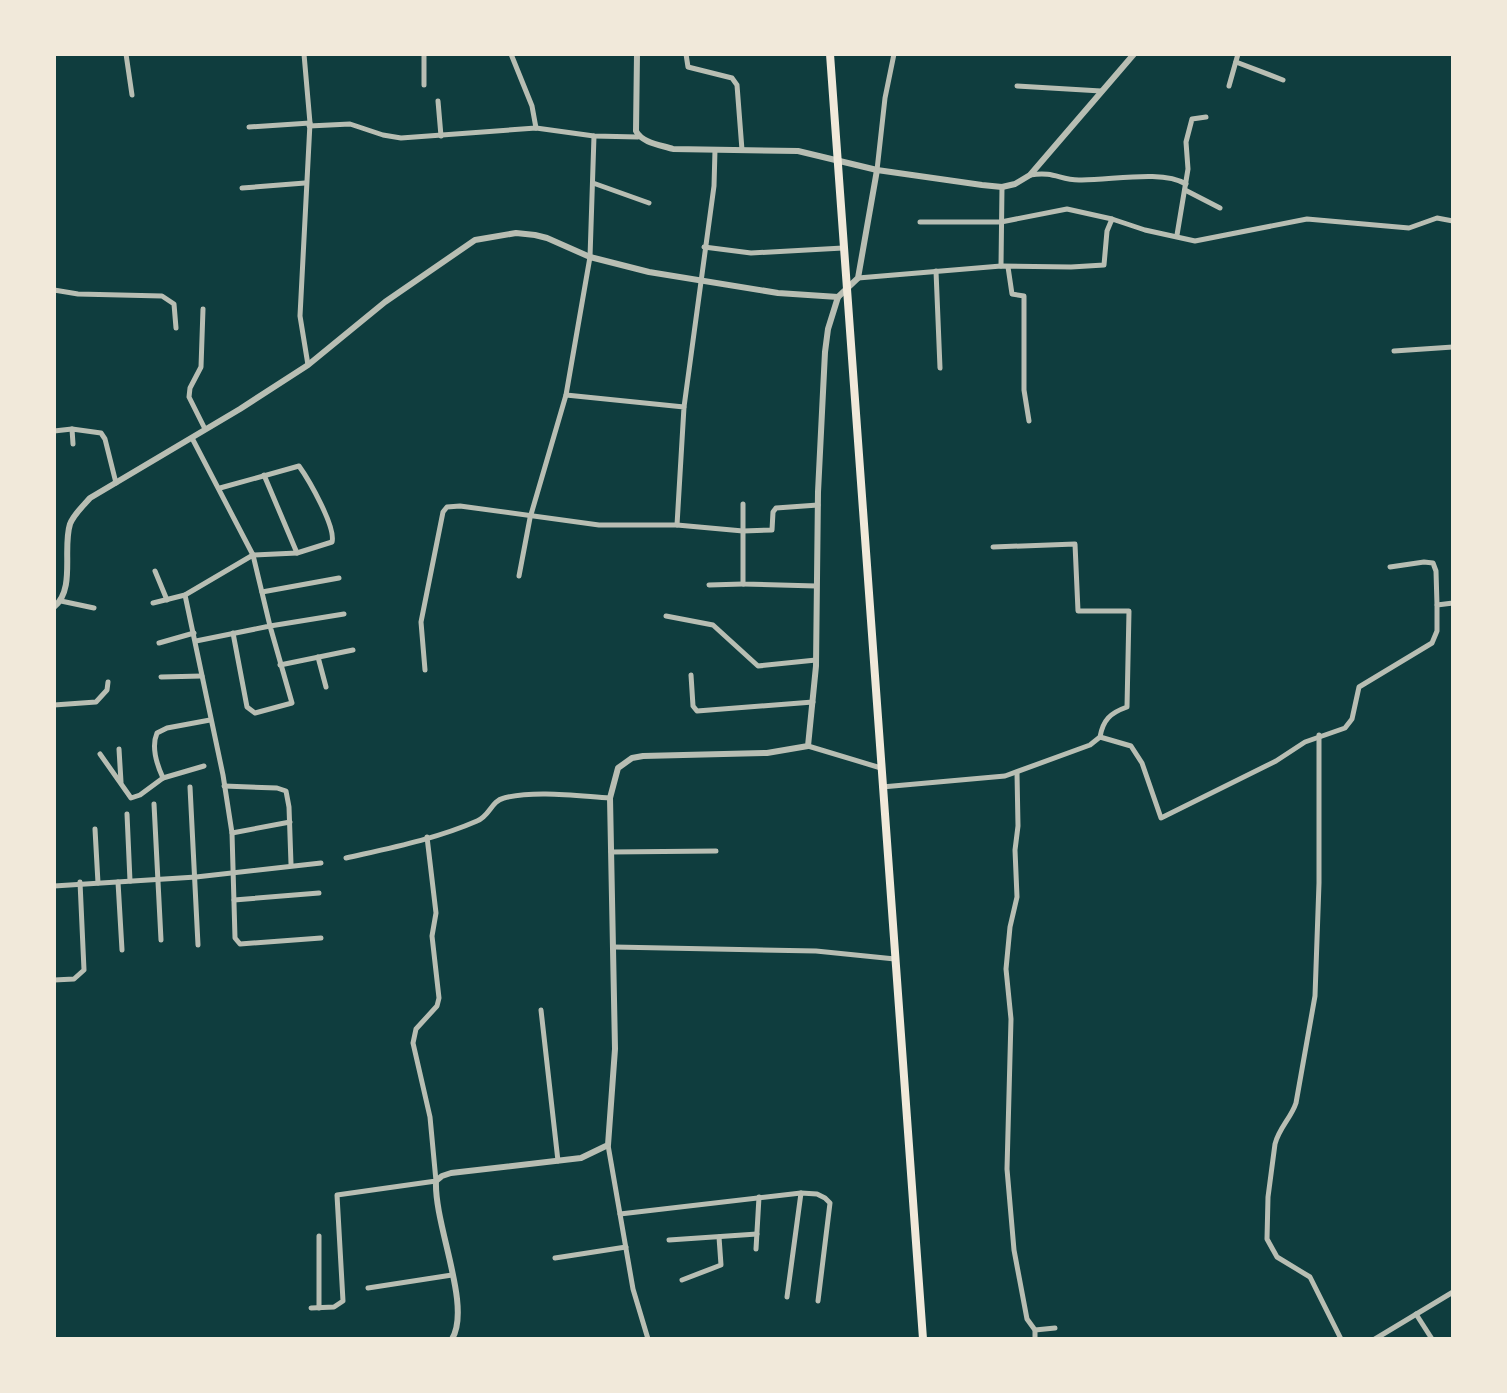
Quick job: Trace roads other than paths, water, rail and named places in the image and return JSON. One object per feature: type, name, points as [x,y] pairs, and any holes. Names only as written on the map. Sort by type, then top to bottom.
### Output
[{"type":"highway","points":[[830,54],[923,1339]]},
{"type":"street","points":[[126,54],[132,95]]},
{"type":"street","points":[[304,54],[309,124],[300,316],[308,365]]},
{"type":"street","points":[[424,54],[424,85]]},
{"type":"street","points":[[511,54],[532,106],[536,128]]},
{"type":"street","points":[[637,54],[635,125],[638,137]]},
{"type":"street","points":[[686,54],[688,67],[732,78],[737,85],[742,150]]},
{"type":"street","points":[[808,746],[816,660],[818,505],[825,352],[838,297],[858,278],[894,54]]},
{"type":"street","points":[[249,127],[350,124],[401,138],[536,128],[594,136],[638,137],[673,149],[798,151],[877,170],[1002,187],[1030,175],[1134,54]]},
{"type":"street","points":[[1229,86],[1238,54]]},
{"type":"street","points":[[1236,62],[1283,80]]},
{"type":"street","points":[[1017,86],[1101,91]]},
{"type":"street","points":[[438,101],[441,136]]},
{"type":"street","points":[[1177,235],[1188,169],[1186,142],[1192,119],[1206,117]]},
{"type":"street","points":[[519,576],[530,518],[566,395],[590,257],[594,136]]},
{"type":"street","points":[[677,525],[684,407],[714,186],[715,150]]},
{"type":"street","points":[[1030,175],[1053,173],[1079,180],[1170,177],[1220,208]]},
{"type":"street","points":[[242,188],[305,183]]},
{"type":"street","points":[[593,183],[649,203]]},
{"type":"street","points":[[1002,187],[1005,266],[1012,294],[1024,296],[1024,390],[1029,421]]},
{"type":"street","points":[[920,222],[1001,222],[1067,209],[1090,212],[1186,240],[1206,239],[1307,219],[1409,228],[1437,218],[1453,221]]},
{"type":"street","points":[[858,278],[1005,266],[1104,265],[1107,231],[1112,219]]},
{"type":"street","points":[[54,607],[61,601],[65,585],[69,527],[90,498],[308,365],[385,302],[475,240],[516,233],[535,235],[590,257],[699,281],[778,293],[838,297]]},
{"type":"street","points":[[704,247],[751,253],[843,248]]},
{"type":"street","points":[[936,271],[940,368]]},
{"type":"street","points":[[54,290],[78,294],[162,296],[174,304],[176,328]]},
{"type":"street","points":[[203,309],[201,367],[190,388],[189,397],[205,429]]},
{"type":"street","points":[[1394,351],[1453,347]]},
{"type":"street","points":[[566,395],[684,407]]},
{"type":"street","points":[[54,431],[72,429],[101,433],[116,483]]},
{"type":"street","points":[[72,429],[73,444]]},
{"type":"street","points":[[192,438],[253,555],[292,703],[255,713],[247,707],[233,633]]},
{"type":"street","points":[[153,603],[185,595],[253,555],[297,553],[332,542],[334,537],[329,521],[299,466],[220,488]]},
{"type":"street","points":[[264,475],[297,553]]},
{"type":"street","points":[[743,504],[743,584]]},
{"type":"street","points":[[425,670],[422,611],[444,509],[460,506],[530,518],[599,525],[677,525],[743,531],[772,530],[776,508],[818,505]]},
{"type":"street","points":[[882,787],[1017,773],[1078,751],[1100,737],[1103,722],[1127,707],[1129,611],[1078,611],[1075,544],[993,547]]},
{"type":"street","points":[[1100,737],[1131,746],[1142,763],[1161,818],[1276,761],[1319,735],[1345,728],[1349,724],[1356,692],[1362,685],[1432,643],[1437,631],[1436,571],[1433,563],[1390,567]]},
{"type":"street","points":[[155,571],[167,600]]},
{"type":"street","points":[[262,592],[339,578]]},
{"type":"street","points":[[709,585],[816,586]]},
{"type":"street","points":[[185,595],[232,833],[235,938],[240,944],[321,938]]},
{"type":"street","points":[[61,601],[94,608]]},
{"type":"street","points":[[1437,605],[1453,603]]},
{"type":"street","points":[[196,641],[344,614]]},
{"type":"street","points":[[666,616],[713,625],[758,666],[816,660]]},
{"type":"street","points":[[159,643],[194,633]]},
{"type":"street","points":[[280,665],[353,650]]},
{"type":"street","points":[[318,657],[326,687]]},
{"type":"street","points":[[691,675],[693,706],[697,711],[814,702]]},
{"type":"street","points":[[161,677],[202,676]]},
{"type":"street","points":[[54,705],[96,702],[107,690],[108,682]]},
{"type":"street","points":[[163,778],[155,752],[157,733],[167,728],[210,720]]},
{"type":"street","points":[[1319,735],[1319,883],[1314,1011],[1296,1103],[1275,1144],[1266,1225],[1271,1249],[1277,1257],[1310,1277],[1341,1339]]},
{"type":"street","points":[[648,1339],[633,1289],[608,1145],[615,1049],[610,798],[618,768],[632,758],[767,753],[808,746],[881,768]]},
{"type":"street","points":[[119,749],[121,783]]},
{"type":"street","points":[[100,754],[128,796],[135,798],[163,778],[204,766]]},
{"type":"street","points":[[1017,773],[1017,897],[1006,969],[1011,1019],[1007,1169],[1014,1250],[1027,1319],[1035,1330],[1035,1339]]},
{"type":"street","points":[[224,786],[283,789],[289,807],[291,864]]},
{"type":"street","points":[[190,787],[198,945]]},
{"type":"street","points":[[346,858],[381,852],[481,820],[499,799],[509,796],[610,798]]},
{"type":"street","points":[[154,804],[161,940]]},
{"type":"street","points":[[127,814],[130,881]]},
{"type":"street","points":[[232,833],[290,822]]},
{"type":"street","points":[[95,829],[98,883]]},
{"type":"street","points":[[427,837],[436,913],[432,936],[439,998],[437,1006],[416,1029],[413,1043],[430,1117],[439,1222],[459,1319],[452,1339]]},
{"type":"street","points":[[611,852],[716,851]]},
{"type":"street","points":[[54,886],[196,877],[321,863]]},
{"type":"street","points":[[54,980],[74,979],[84,970],[80,882]]},
{"type":"street","points":[[118,882],[122,950]]},
{"type":"street","points":[[234,900],[319,893]]},
{"type":"street","points":[[614,947],[816,951],[895,959]]},
{"type":"street","points":[[541,1010],[558,1161]]},
{"type":"street","points":[[311,1308],[334,1307],[343,1301],[337,1195],[436,1181],[451,1173],[592,1155],[608,1145]]},
{"type":"street","points":[[787,1297],[801,1193]]},
{"type":"street","points":[[620,1214],[759,1197],[817,1194],[830,1203],[818,1301]]},
{"type":"street","points":[[756,1249],[759,1197]]},
{"type":"street","points":[[669,1240],[757,1234]]},
{"type":"street","points":[[319,1236],[319,1308]]},
{"type":"street","points":[[682,1280],[721,1265],[719,1237]]},
{"type":"street","points":[[555,1258],[626,1247]]},
{"type":"street","points":[[368,1288],[452,1275]]},
{"type":"street","points":[[1375,1339],[1453,1292]]},
{"type":"street","points":[[1416,1314],[1432,1339]]},
{"type":"street","points":[[1035,1330],[1055,1328]]}]
